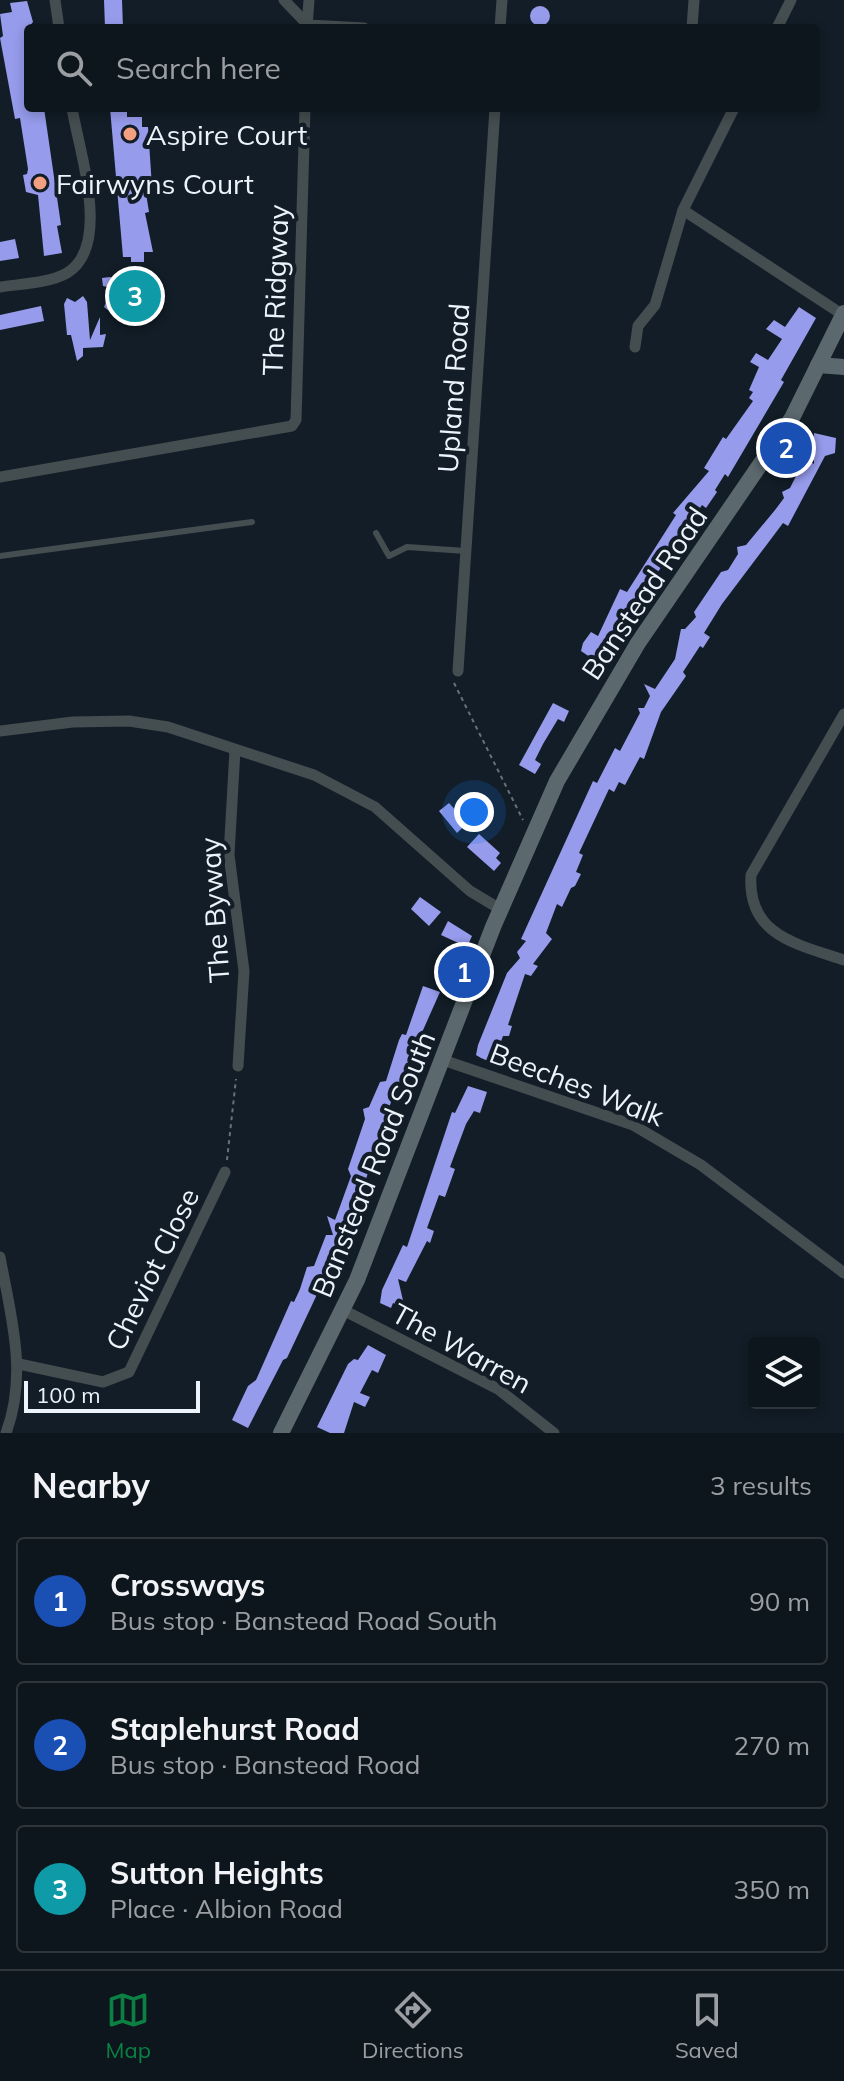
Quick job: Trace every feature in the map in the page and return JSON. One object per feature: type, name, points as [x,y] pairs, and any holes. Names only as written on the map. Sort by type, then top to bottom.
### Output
[{"type":"street","points":[[55,0],[58,24]]},
{"type":"street","points":[[284,0],[306,24]]},
{"type":"street","points":[[308,24],[309,0]]},
{"type":"street","points":[[500,24],[502,0]]},
{"type":"street","points":[[692,24],[694,0]]},
{"type":"street","points":[[779,24],[791,0]]},
{"type":"street","points":[[0,287],[64,275],[82,260],[88,249],[92,226],[73,112]]},
{"type":"street","name":"The Ridgway","points":[[0,477],[285,429],[296,420],[305,112]]},
{"type":"street","name":"Upland Road","points":[[458,671],[495,112]]},
{"type":"street","points":[[635,347],[638,326],[655,305],[683,210],[731,112]]},
{"type":"street","points":[[683,210],[843,314]]},
{"type":"street","name":"Banstead Road","points":[[500,909],[534,828],[607,693],[776,444],[843,314]]},
{"type":"street","points":[[818,365],[844,367]]},
{"type":"street","points":[[844,714],[751,875],[749,899],[766,926],[792,943],[844,960]]},
{"type":"street","points":[[0,731],[73,722],[129,721],[168,727],[314,775],[375,807],[470,891],[500,909]]},
{"type":"street","name":"The Byway","points":[[235,750],[229,855],[244,971],[238,1066]]},
{"type":"street","name":"Banstead Road South","points":[[281,1433],[343,1310],[390,1200],[500,909]]},
{"type":"street","name":"Beeches Walk","points":[[443,1060],[644,1131],[701,1165],[844,1273]]},
{"type":"street","name":"Cheviot Close","points":[[19,1364],[103,1382],[129,1372],[225,1172]]},
{"type":"street","points":[[0,1257],[19,1364],[15,1409],[6,1433]]},
{"type":"street","name":"The Warren","points":[[343,1310],[498,1389],[554,1433]]},
{"type":"lane","points":[[0,556],[252,522]]},
{"type":"lane","points":[[376,533],[389,556],[407,547],[466,551]]},
{"type":"path","points":[[458,671],[452,680],[522,819],[534,828]]},
{"type":"path","points":[[225,1172],[238,1066]]},
{"type":"building","points":[[104,0],[122,0],[123,24],[105,24]]},
{"type":"building","points":[[27,1],[33,22],[24,24],[24,112],[45,112],[61,225],[57,226],[62,253],[44,256],[38,195],[26,192],[23,175],[27,174],[28,169],[20,118],[15,119],[0,38],[3,36],[0,14],[12,12],[10,3]]},
{"type":"building","points":[[536,7],[544,7],[549,12],[546,24],[534,24],[531,20],[531,12]]},
{"type":"building","points":[[110,112],[127,112],[127,117],[142,117],[142,127],[148,127],[152,187],[145,187],[149,212],[145,213],[153,252],[144,252],[144,262],[131,262],[131,257],[123,257]]},
{"type":"building","points":[[15,239],[19,258],[0,261],[0,242]]},
{"type":"building","points":[[102,278],[158,288],[163,295],[156,302],[158,310],[151,312],[123,302],[113,314],[104,307],[112,288],[103,286]]},
{"type":"building","points":[[83,296],[87,302],[90,340],[100,317],[100,335],[106,334],[103,347],[83,348],[83,356],[77,361],[71,335],[67,335],[64,304],[67,298],[75,302]]},
{"type":"building","points":[[41,306],[44,321],[0,330],[0,315]]},
{"type":"building","points":[[799,307],[816,318],[781,380],[784,382],[728,477],[725,474],[706,508],[702,505],[652,581],[643,583],[632,611],[628,609],[619,631],[608,639],[597,662],[581,651],[583,643],[591,632],[598,636],[620,589],[627,592],[676,515],[673,513],[709,471],[704,468],[723,437],[726,439],[753,401],[749,398],[753,392],[749,390],[759,367],[750,362],[756,353],[768,360],[782,339],[766,329],[774,320],[785,327]]},
{"type":"building","points":[[814,433],[836,438],[835,453],[825,456],[788,526],[783,523],[722,604],[704,633],[710,637],[703,648],[700,646],[683,672],[686,676],[661,712],[644,759],[640,757],[625,785],[619,782],[614,792],[609,789],[579,853],[583,855],[576,872],[581,874],[562,907],[557,904],[546,933],[552,939],[533,964],[538,966],[531,976],[525,974],[508,1025],[512,1026],[509,1036],[503,1036],[493,1063],[481,1058],[476,1055],[478,1045],[507,973],[520,958],[517,952],[526,941],[521,939],[593,781],[597,783],[615,748],[620,751],[640,713],[638,708],[644,708],[650,696],[644,684],[655,689],[675,659],[681,629],[685,629],[696,617],[694,612],[721,572],[728,570],[738,554],[737,547],[746,545],[775,510],[784,498],[782,492],[790,488],[805,458],[814,464]]},
{"type":"building","points":[[553,703],[569,711],[564,722],[558,719],[543,744],[535,760],[541,764],[535,774],[519,765]]},
{"type":"building","points":[[449,803],[467,823],[457,833],[439,811]]},
{"type":"building","points":[[479,834],[500,853],[496,858],[501,863],[494,871],[467,847]]},
{"type":"building","points":[[420,897],[441,912],[429,926],[411,909]]},
{"type":"building","points":[[448,921],[472,936],[467,947],[441,935]]},
{"type":"building","points":[[423,986],[440,992],[391,1102],[354,1216],[287,1358],[283,1360],[248,1428],[232,1420],[248,1386],[256,1380],[291,1301],[294,1302],[300,1289],[307,1267],[314,1266],[326,1235],[333,1235],[327,1216],[335,1220],[351,1176],[348,1169],[365,1119],[363,1109],[369,1107],[380,1082],[386,1081],[399,1040],[402,1034],[406,1035]]},
{"type":"building","points":[[468,1086],[487,1092],[480,1113],[474,1111],[466,1124],[450,1167],[455,1169],[445,1197],[439,1195],[427,1228],[434,1231],[430,1243],[427,1241],[406,1282],[398,1279],[405,1309],[393,1303],[391,1308],[380,1303],[382,1290],[403,1245],[407,1247],[452,1112],[455,1113]]},
{"type":"building","points":[[368,1345],[386,1355],[378,1373],[372,1370],[360,1393],[370,1397],[365,1407],[354,1402],[344,1433],[330,1433],[317,1427],[348,1364],[354,1359],[358,1360]]},
{"type":"place","name":"Aspire Court","points":[[130,134]]},
{"type":"place","name":"Fairwyns Court","points":[[40,183]]},
{"type":"place","name":"Sutton Heights","points":[[135,296]]},
{"type":"place","name":"Staplehurst Road","points":[[786,448]]},
{"type":"place","name":"Crossways","points":[[464,972]]}]
